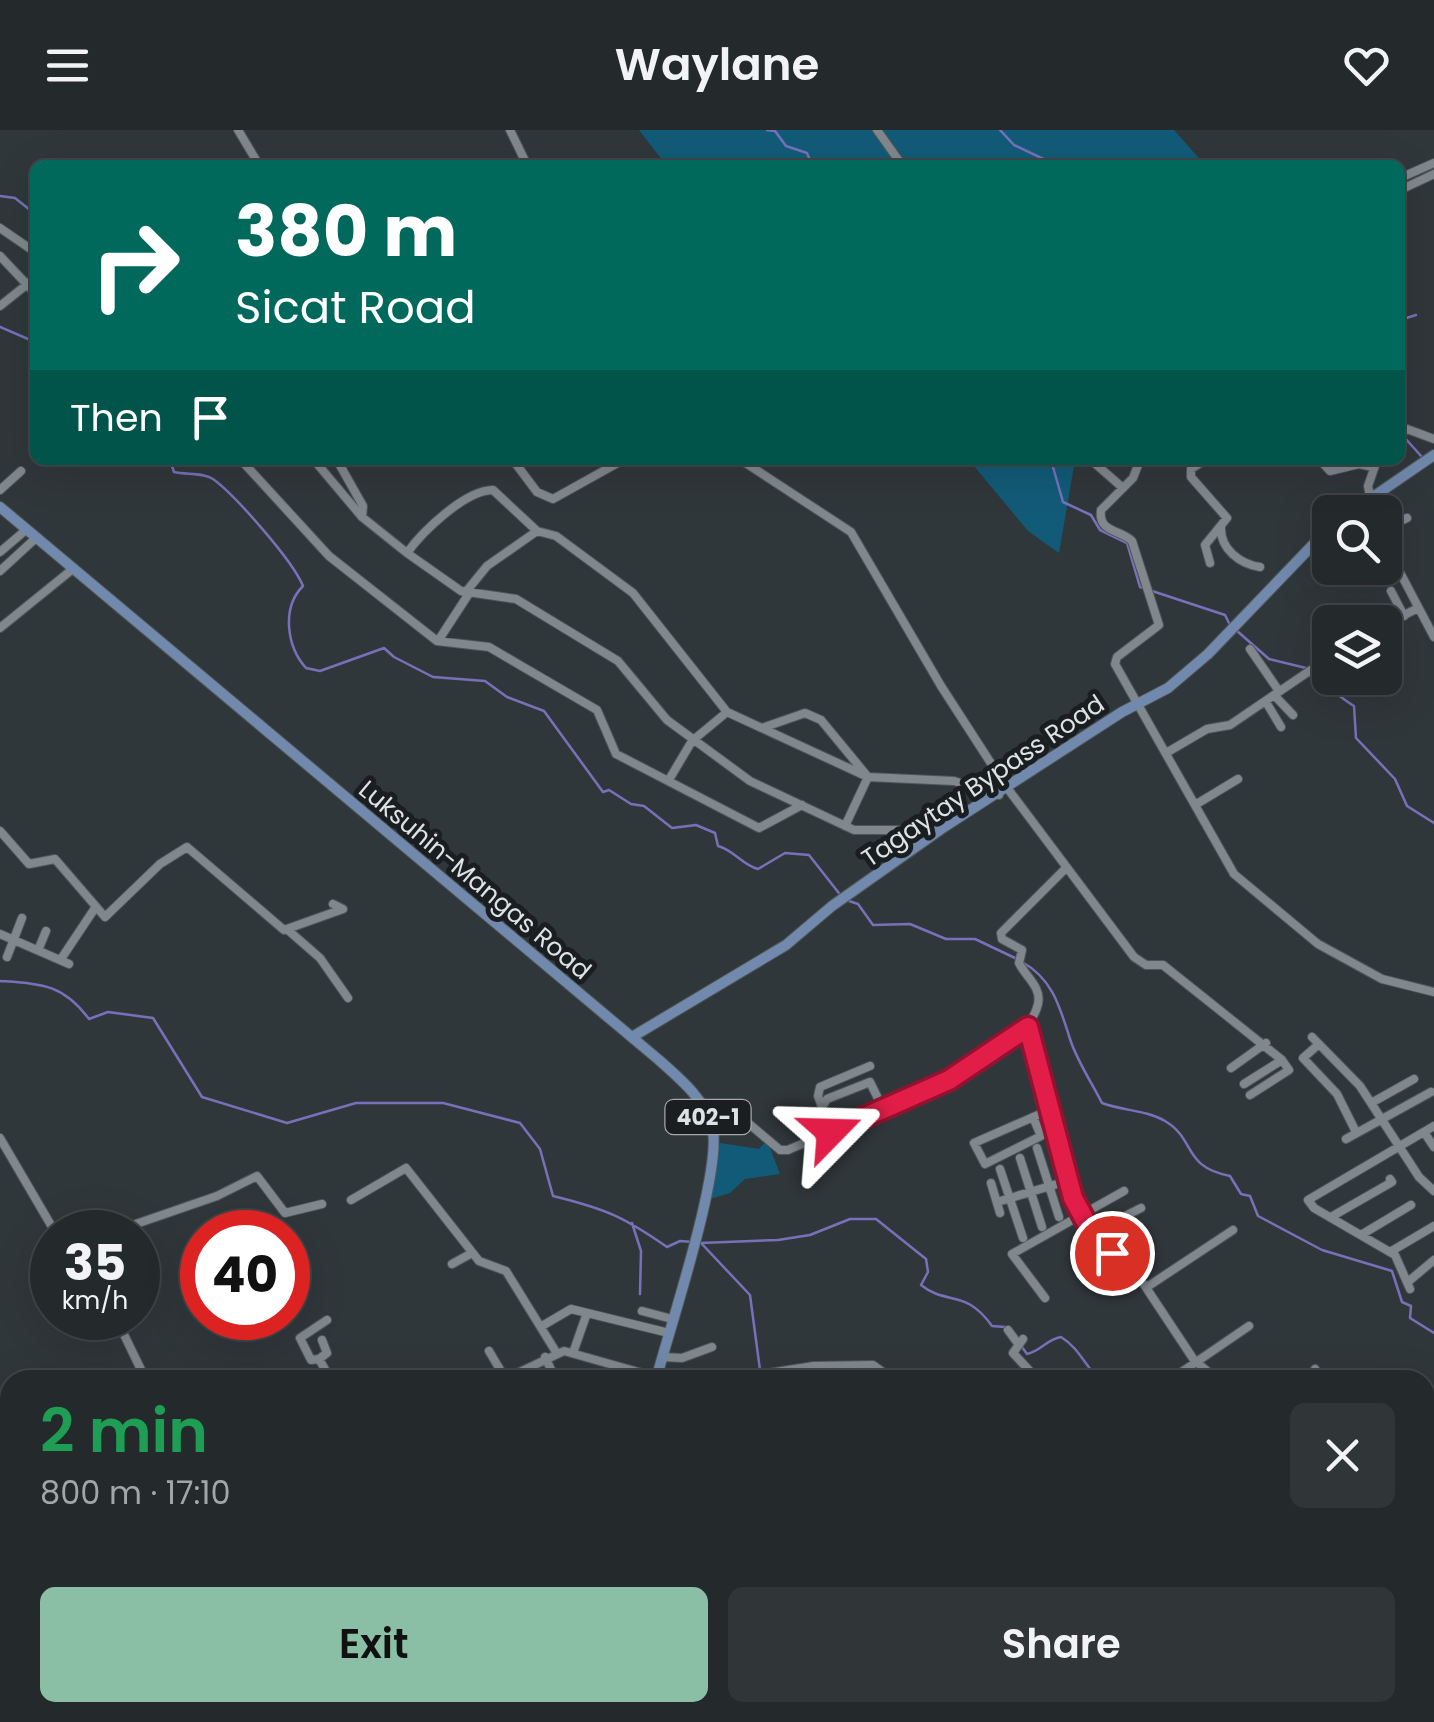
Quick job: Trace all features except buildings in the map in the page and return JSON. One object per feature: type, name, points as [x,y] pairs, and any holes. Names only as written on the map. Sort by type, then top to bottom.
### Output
[{"type":"main road","points":[[1377,495],[1434,455]]},
{"type":"main road","name":"Luksuhin-Mangas Road","points":[[0,507],[632,1037],[692,1090],[712,1124]]},
{"type":"main road","name":"Tagaytay Bypass Road","points":[[632,1037],[786,944],[832,906],[944,827],[1176,682],[1312,545]]},
{"type":"main road","name":"402-1","points":[[658,1370],[714,1163],[712,1124]]},
{"type":"street","points":[[238,130],[256,160]]},
{"type":"street","points":[[510,130],[525,160]]},
{"type":"street","points":[[877,130],[898,160]]},
{"type":"street","points":[[1405,176],[1434,163]]},
{"type":"street","points":[[1405,188],[1434,174]]},
{"type":"street","points":[[0,228],[30,249]]},
{"type":"street","points":[[0,256],[30,281]]},
{"type":"street","points":[[0,306],[30,283]]},
{"type":"street","points":[[1405,430],[1434,439]]},
{"type":"street","points":[[246,465],[329,556],[438,641],[489,648],[596,710],[616,754],[670,778],[762,828],[802,805]]},
{"type":"street","points":[[318,465],[362,517],[467,594],[516,600],[618,661],[667,720],[750,781],[845,826],[926,832],[944,827]]},
{"type":"street","points":[[340,465],[363,506],[362,517]]},
{"type":"street","points":[[517,465],[538,492],[552,499],[614,465]]},
{"type":"street","points":[[749,465],[852,532],[1004,792],[1138,960],[1154,968],[1163,965],[1266,1043],[1282,1060],[1289,1070],[1250,1095]]},
{"type":"street","points":[[1097,465],[1122,488]]},
{"type":"street","points":[[1140,465],[1101,510],[1100,518],[1106,528],[1130,538],[1158,628],[1115,661],[1224,861],[1273,910],[1318,944],[1382,979],[1434,992]]},
{"type":"street","points":[[1199,465],[1189,474],[1226,517],[1205,545],[1210,563]]},
{"type":"street","points":[[1324,465],[1328,471],[1355,465]]},
{"type":"street","points":[[1369,495],[1375,465]]},
{"type":"street","points":[[0,490],[21,471]]},
{"type":"street","points":[[408,553],[423,530],[488,490],[537,531],[556,536],[632,593],[727,712],[868,777],[954,781],[1004,792]]},
{"type":"street","points":[[1402,520],[1407,518]]},
{"type":"street","points":[[1221,527],[1229,552],[1247,565],[1260,567]]},
{"type":"street","points":[[438,641],[487,566],[537,531]]},
{"type":"street","points":[[0,552],[32,533]]},
{"type":"street","points":[[0,571],[32,533]]},
{"type":"street","points":[[0,628],[74,568]]},
{"type":"street","points":[[1402,577],[1418,608],[1431,622],[1434,636]]},
{"type":"street","points":[[1391,591],[1404,616],[1418,608]]},
{"type":"street","points":[[1250,649],[1273,696],[1281,727]]},
{"type":"street","points":[[1166,752],[1207,729],[1227,727],[1312,669]]},
{"type":"street","points":[[1273,696],[1293,715]]},
{"type":"street","points":[[670,778],[692,741],[727,712]]},
{"type":"street","points":[[762,728],[809,713],[820,720],[868,777]]},
{"type":"street","points":[[845,826],[868,777]]},
{"type":"street","points":[[1195,805],[1238,778]]},
{"type":"street","points":[[0,831],[29,864],[56,860],[95,908],[108,916],[160,864],[187,847],[320,958],[348,998]]},
{"type":"street","points":[[1066,869],[1001,932],[1002,939],[1023,952],[1018,963],[1039,993],[1028,1027],[1047,1112],[1080,1215],[1092,1233],[1147,1287],[1194,1360],[1206,1370]]},
{"type":"street","points":[[288,930],[343,909],[333,904]]},
{"type":"street","points":[[0,934],[65,961],[95,908]]},
{"type":"street","points":[[7,957],[22,918]]},
{"type":"street","points":[[39,948],[46,931]]},
{"type":"street","points":[[712,1124],[744,1118],[784,1151],[884,1111],[960,1074],[1028,1027]]},
{"type":"street","points":[[1356,1132],[1336,1094],[1303,1058],[1316,1041],[1372,1102],[1434,1191]]},
{"type":"street","points":[[1231,1068],[1266,1043]]},
{"type":"street","points":[[1244,1084],[1282,1060]]},
{"type":"street","points":[[831,1132],[818,1091],[824,1083],[870,1066]]},
{"type":"street","points":[[1372,1102],[1414,1080]]},
{"type":"street","points":[[822,1107],[827,1099],[870,1082],[884,1111]]},
{"type":"street","points":[[1346,1139],[1431,1092]]},
{"type":"street","points":[[1033,1118],[1040,1136],[985,1164],[974,1143],[1047,1112]]},
{"type":"street","points":[[1434,1126],[1310,1197],[1312,1208],[1390,1252],[1404,1267],[1410,1285],[1434,1260]]},
{"type":"street","points":[[1424,1132],[1434,1147]]},
{"type":"street","points":[[0,1138],[43,1210]]},
{"type":"street","points":[[1037,1148],[1059,1217]]},
{"type":"street","points":[[1020,1158],[1042,1227]]},
{"type":"street","points":[[351,1200],[406,1168],[472,1253],[484,1264],[506,1271],[556,1352]]},
{"type":"street","points":[[1000,1213],[987,1184],[1002,1174],[1022,1238]]},
{"type":"street","points":[[160,1215],[207,1200],[259,1176],[285,1213],[322,1204]]},
{"type":"street","points":[[1331,1217],[1392,1182],[1390,1179]]},
{"type":"street","points":[[997,1202],[1068,1180]]},
{"type":"street","points":[[1045,1298],[1012,1254],[1124,1191]]},
{"type":"street","points":[[1361,1235],[1411,1205]]},
{"type":"street","points":[[1092,1233],[1141,1208]]},
{"type":"street","points":[[1390,1252],[1433,1227]]},
{"type":"street","points":[[1147,1287],[1233,1230]]},
{"type":"street","points":[[452,1264],[472,1253]]},
{"type":"street","points":[[542,1326],[571,1309],[668,1333]]},
{"type":"street","points":[[642,1310],[672,1320]]},
{"type":"street","points":[[573,1353],[587,1313]]},
{"type":"street","points":[[322,1340],[328,1352],[312,1360],[300,1338],[327,1320]]},
{"type":"street","points":[[1182,1370],[1249,1326]]},
{"type":"street","points":[[1008,1330],[1021,1342],[1013,1353],[1029,1370]]},
{"type":"street","points":[[127,1340],[141,1370]]},
{"type":"street","points":[[662,1357],[682,1358],[712,1347]]},
{"type":"street","points":[[489,1350],[499,1370]]},
{"type":"street","points":[[521,1370],[556,1352],[573,1353],[629,1370]]},
{"type":"street","points":[[545,1357],[551,1370]]},
{"type":"street","points":[[319,1358],[326,1370]]},
{"type":"street","points":[[788,1370],[873,1364],[881,1370]]},
{"type":"shaded area","points":[[639,130],[1174,130],[1201,160],[662,160]]},
{"type":"shaded area","points":[[973,465],[1074,465],[1059,553],[1028,531]]},
{"type":"shaded area","points":[[767,1140],[780,1174],[745,1179],[730,1193],[710,1199],[720,1143],[759,1149]]},
{"type":"waterway","points":[[767,130],[775,131],[786,146],[807,153],[810,160]]},
{"type":"waterway","points":[[1000,130],[1014,145],[1046,160]]},
{"type":"waterway","points":[[0,196],[15,198],[30,210]]},
{"type":"waterway","points":[[1405,318],[1416,315]]},
{"type":"waterway","points":[[0,327],[30,340]]},
{"type":"waterway","points":[[1405,438],[1422,457]]},
{"type":"waterway","points":[[172,465],[174,472],[204,475],[223,487],[288,561],[303,586],[292,605],[289,627],[294,649],[306,668],[320,671],[384,648],[433,677],[485,681],[507,697],[544,711],[603,792],[609,790],[631,804],[644,806],[672,828],[696,825],[715,833],[718,846],[758,869],[785,853],[809,855],[842,897]]},
{"type":"waterway","points":[[1052,465],[1063,502],[1091,515],[1100,530],[1127,543],[1140,587],[1225,615],[1230,625]]},
{"type":"waterway","points":[[1236,630],[1269,659],[1306,668]]},
{"type":"waterway","points":[[1310,676],[1354,706],[1356,738],[1395,779],[1407,806],[1434,823]]},
{"type":"waterway","points":[[849,901],[858,904],[873,925],[910,924],[946,939],[975,939],[1015,958]]},
{"type":"waterway","points":[[1022,962],[1041,977],[1054,995],[1077,1055],[1102,1103],[1151,1115],[1175,1128],[1196,1159],[1214,1172],[1230,1176],[1241,1194],[1250,1196],[1258,1216],[1322,1250],[1392,1271],[1402,1302],[1411,1306],[1410,1318],[1434,1333]]},
{"type":"waterway","points":[[0,981],[28,983],[60,992],[89,1019],[108,1012],[153,1018],[202,1097],[287,1123],[356,1103],[443,1103],[520,1123],[540,1149],[553,1196],[614,1215],[667,1247],[680,1241],[693,1242]]},
{"type":"waterway","points":[[701,1243],[778,1240],[810,1235],[850,1219],[876,1219],[926,1259],[928,1272],[921,1285],[965,1302],[992,1326],[1005,1327]]},
{"type":"waterway","points":[[632,1223],[641,1251],[640,1294]]},
{"type":"waterway","points":[[701,1243],[750,1295],[760,1370]]},
{"type":"waterway","points":[[1022,1347],[1027,1354],[1061,1337],[1092,1370]]},
{"type":"route","points":[[831,1132],[949,1080],[1028,1027],[1033,1034],[1047,1112],[1073,1198],[1092,1233],[1112,1253]]}]
